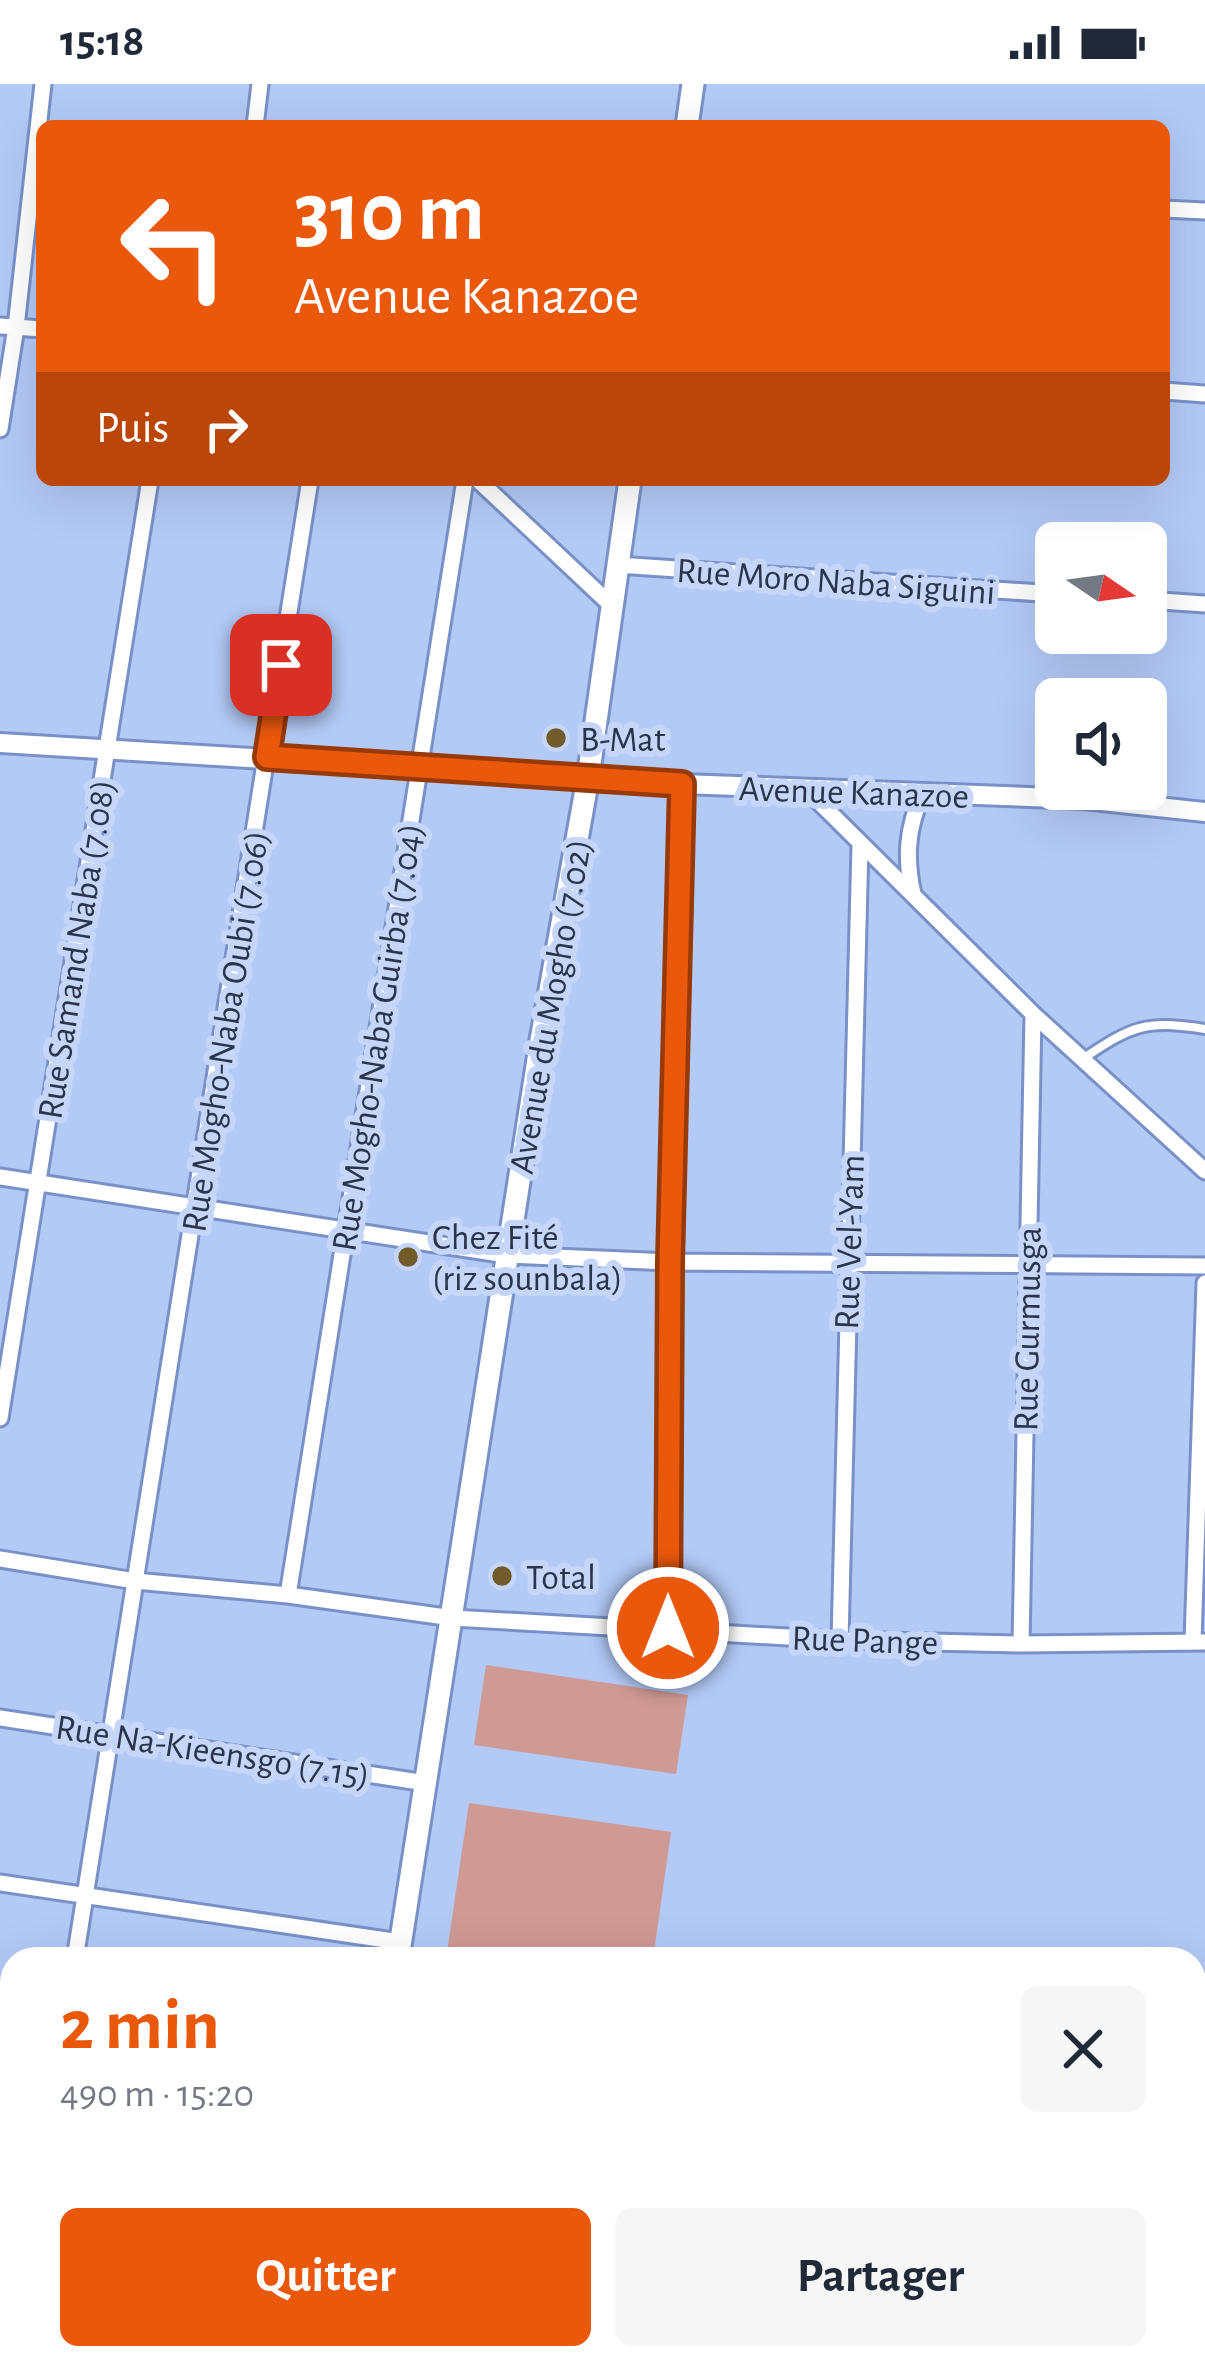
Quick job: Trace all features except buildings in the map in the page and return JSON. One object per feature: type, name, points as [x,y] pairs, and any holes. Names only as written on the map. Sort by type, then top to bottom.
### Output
[{"type":"main road","points":[[688,120],[693,84]]},
{"type":"main road","name":"Avenue du Mogho (7.02)","points":[[400,1947],[507,1255],[588,778],[629,486]]},
{"type":"street","points":[[38,120],[43,84]]},
{"type":"street","points":[[256,120],[260,84]]},
{"type":"street","points":[[0,429],[8,327],[36,133]]},
{"type":"street","points":[[1170,209],[1205,211]]},
{"type":"street","points":[[1170,392],[1205,394]]},
{"type":"street","name":"Rue Samand Naba (7.08)","points":[[0,1418],[149,486]]},
{"type":"street","name":"Rue Mogho-Naba Oubi (7.06)","points":[[77,1947],[309,486]]},
{"type":"street","name":"Rue Mogho-Naba Guirba (7.04)","points":[[288,1595],[464,486]]},
{"type":"street","points":[[484,486],[611,604]]},
{"type":"street","name":"Rue Moro Naba Siguini","points":[[617,565],[1035,593]]},
{"type":"street","points":[[1167,601],[1205,604]]},
{"type":"street","name":"Avenue Kanazoe","points":[[0,743],[682,784],[1083,799],[1205,812]]},
{"type":"street","points":[[668,1628],[670,1262],[682,784]]},
{"type":"street","points":[[805,788],[1034,1013],[1205,1171]]},
{"type":"street","points":[[914,897],[907,865],[909,835],[922,794]]},
{"type":"street","name":"Rue Vel-Yam","points":[[840,1640],[860,844]]},
{"type":"street","name":"Rue Gurmusga","points":[[1022,1644],[1034,1013]]},
{"type":"street","points":[[0,1178],[507,1255],[670,1262],[1205,1266]]},
{"type":"street","points":[[1199,1642],[1205,1283]]},
{"type":"street","name":"Rue Pange","points":[[0,1559],[135,1581],[288,1595],[453,1618],[840,1640],[1199,1642]]},
{"type":"street","name":"Rue Na-Kieensgo (7.15)","points":[[0,1718],[426,1783]]},
{"type":"street","points":[[0,1883],[377,1947]]},
{"type":"lane","points":[[1083,1059],[1139,1025],[1167,1023],[1205,1029]]},
{"type":"shaded area","points":[[486,1665],[688,1695],[676,1774],[474,1745]]},
{"type":"shaded area","points":[[469,1803],[671,1832],[655,1947],[448,1947]]},
{"type":"place","name":"B-Mat","points":[[556,738]]},
{"type":"place","name":"Chez Fité (riz sounbala)","points":[[408,1257]]},
{"type":"place","name":"Total","points":[[502,1576]]},
{"type":"route","points":[[281,665],[267,757],[682,784],[670,1262],[668,1628]]}]
